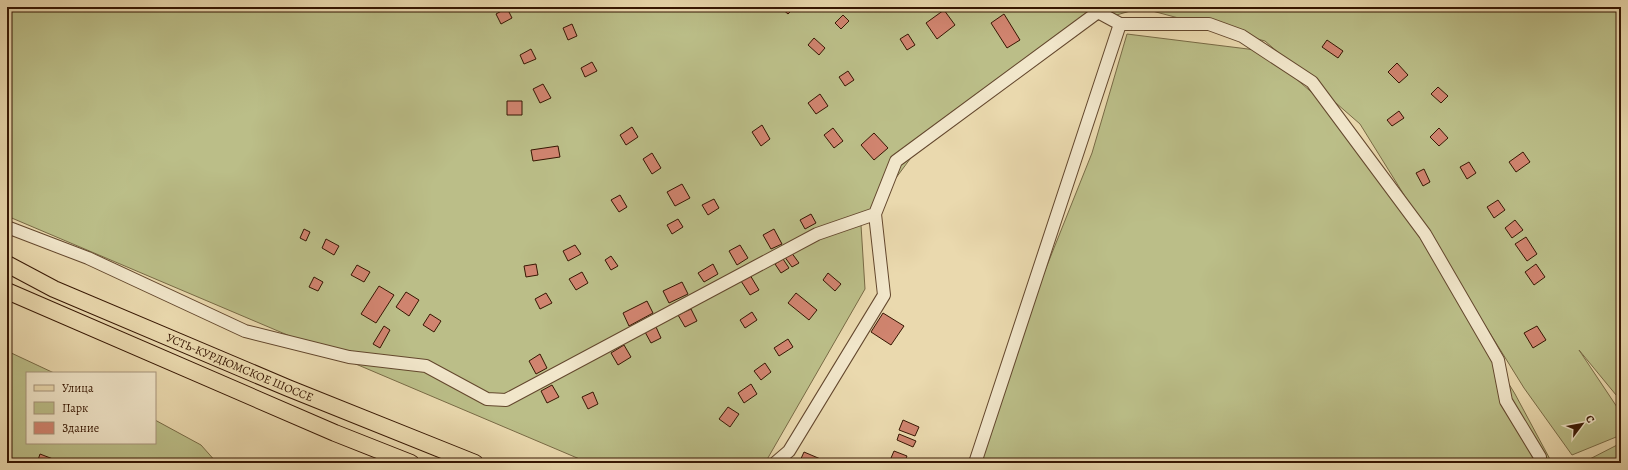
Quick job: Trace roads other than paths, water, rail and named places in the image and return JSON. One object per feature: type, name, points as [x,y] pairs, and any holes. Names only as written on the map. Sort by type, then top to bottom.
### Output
[{"type":"main road","name":"УСТЬ-КУРДЮМСКОЕ ШОССЕ","points":[[7,264],[54,289],[259,376],[475,463]]},
{"type":"main road","name":"УСТЬ-КУРДЮМСКОЕ ШОССЕ","points":[[7,291],[335,433],[411,463]]},
{"type":"street","points":[[775,463],[789,451],[884,295],[875,214],[896,160],[1098,10],[1120,24],[1209,24],[1242,36],[1312,82],[1425,234],[1498,360],[1506,400],[1540,457],[1540,463]]},
{"type":"street","points":[[975,463],[1120,24]]},
{"type":"street","points":[[7,227],[88,258],[245,331],[349,357],[426,366],[487,399],[506,400],[817,234],[875,214]]}]
